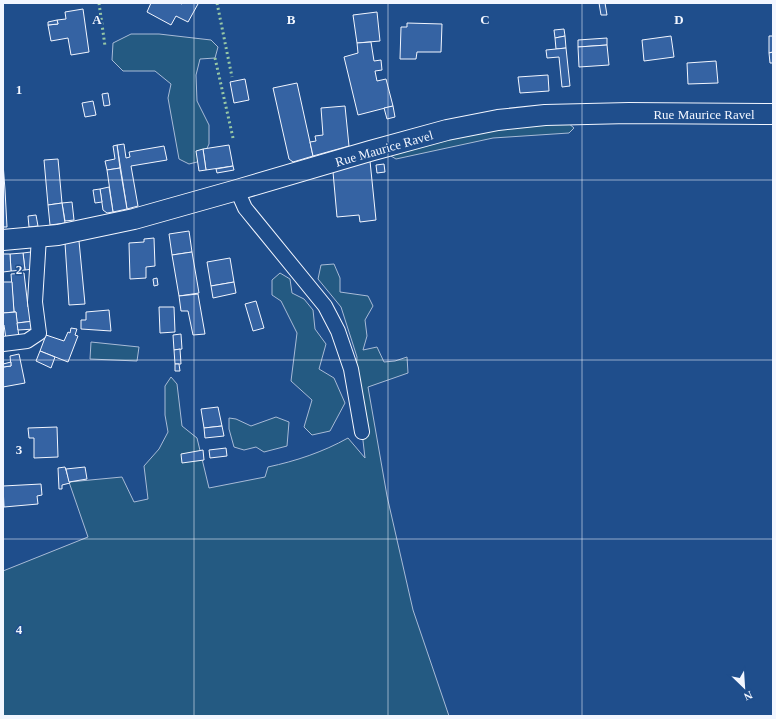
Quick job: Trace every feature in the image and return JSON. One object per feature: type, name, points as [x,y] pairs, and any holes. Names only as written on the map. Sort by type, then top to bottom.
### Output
[{"type":"street","name":"Rue Maurice Ravel","points":[[3,240],[39,237],[79,231],[134,219],[446,130],[498,120],[552,115],[773,114]]},
{"type":"street","points":[[237,190],[245,208],[325,306],[338,331],[351,369],[362,432]]},
{"type":"street","points":[[3,344],[28,341],[40,333],[35,302],[39,237]]},
{"type":"shaded area","points":[[131,34],[159,34],[211,40],[218,47],[215,58],[200,59],[196,75],[197,101],[209,125],[209,144],[201,161],[189,164],[179,159],[168,98],[171,84],[155,71],[123,71],[112,60],[113,43]]},
{"type":"shaded area","points":[[567,122],[574,128],[569,133],[493,138],[396,159],[391,156],[405,148],[509,123]]},
{"type":"shaded area","points":[[334,264],[340,278],[340,292],[368,296],[373,306],[365,320],[367,336],[363,350],[377,347],[384,362],[395,361],[407,357],[408,373],[368,387],[387,496],[413,610],[449,716],[3,716],[3,571],[88,537],[69,482],[122,477],[134,502],[148,499],[144,466],[159,449],[168,432],[165,415],[165,386],[171,377],[177,384],[182,426],[197,438],[209,488],[265,477],[268,467],[309,456],[348,438],[365,458],[355,391],[357,357],[341,307],[318,279],[321,265]]},
{"type":"shaded area","points":[[280,273],[290,279],[292,293],[304,299],[313,310],[315,329],[326,344],[319,369],[334,378],[345,403],[330,431],[312,435],[304,427],[312,400],[291,381],[297,333],[281,301],[272,295],[272,280]]},
{"type":"shaded area","points":[[91,342],[139,347],[137,361],[90,359]]},
{"type":"shaded area","points":[[276,417],[289,422],[287,446],[264,452],[256,447],[244,450],[234,447],[229,429],[229,418],[236,419],[251,426]]},
{"type":"building","points":[[151,3],[198,4],[188,22],[176,16],[171,25],[147,12]]},
{"type":"building","points":[[599,3],[605,3],[607,15],[601,15]]},
{"type":"building","points":[[83,9],[89,52],[71,55],[68,38],[51,41],[48,25],[58,24],[57,20],[66,19],[65,12]]},
{"type":"building","points":[[377,12],[380,41],[357,43],[353,15]]},
{"type":"building","points":[[57,20],[58,24],[48,25],[48,22]]},
{"type":"building","points":[[407,23],[442,24],[441,52],[417,52],[416,59],[400,59],[401,27],[407,27]]},
{"type":"building","points":[[564,29],[565,36],[555,38],[554,30]]},
{"type":"building","points":[[565,36],[566,48],[556,49],[555,38]]},
{"type":"building","points":[[671,36],[674,57],[644,61],[642,40]]},
{"type":"building","points":[[769,36],[773,36],[773,52],[769,53]]},
{"type":"building","points":[[607,38],[607,45],[578,47],[578,40]]},
{"type":"building","points":[[371,42],[374,61],[381,60],[382,70],[375,71],[377,81],[386,79],[393,106],[358,115],[344,57],[358,53],[357,43]]},
{"type":"building","points":[[607,45],[609,65],[579,67],[578,47]]},
{"type":"building","points":[[566,48],[570,86],[562,87],[559,57],[547,58],[546,50]]},
{"type":"building","points":[[773,52],[773,63],[770,63],[769,53]]},
{"type":"building","points":[[716,61],[718,83],[688,84],[687,63]]},
{"type":"building","points":[[548,75],[549,91],[520,93],[518,77]]},
{"type":"building","points":[[245,79],[249,100],[234,103],[230,82]]},
{"type":"building","points":[[297,83],[313,156],[293,162],[289,159],[273,88]]},
{"type":"building","points":[[108,93],[110,105],[104,106],[102,94]]},
{"type":"building","points":[[93,101],[96,115],[85,117],[82,103]]},
{"type":"building","points":[[345,106],[349,146],[313,156],[310,142],[316,141],[315,136],[323,135],[321,108]]},
{"type":"building","points":[[393,106],[395,117],[387,119],[384,108]]},
{"type":"building","points":[[124,144],[126,158],[130,157],[129,152],[164,146],[167,160],[131,166],[138,206],[127,209],[117,145]]},
{"type":"building","points":[[117,145],[120,168],[107,170],[105,161],[115,159],[113,146]]},
{"type":"building","points":[[229,145],[233,166],[206,170],[203,149]]},
{"type":"building","points":[[203,149],[206,170],[199,171],[196,151]]},
{"type":"building","points":[[58,159],[62,203],[48,205],[44,160]]},
{"type":"building","points":[[370,161],[376,220],[360,222],[359,215],[337,217],[333,172]]},
{"type":"building","points":[[3,163],[5,190],[7,227],[3,227]]},
{"type":"building","points":[[384,164],[385,172],[377,173],[376,165]]},
{"type":"building","points":[[233,166],[234,170],[217,173],[216,169]]},
{"type":"building","points":[[120,168],[127,209],[113,212],[107,170]]},
{"type":"building","points":[[109,187],[113,212],[107,213],[103,210],[100,189]]},
{"type":"building","points":[[100,189],[102,202],[95,203],[93,190]]},
{"type":"building","points":[[72,202],[74,220],[65,221],[62,203]]},
{"type":"building","points":[[62,203],[65,223],[50,225],[48,205]]},
{"type":"building","points":[[36,215],[38,226],[29,227],[28,216]]},
{"type":"building","points":[[189,231],[192,252],[172,255],[169,234]]},
{"type":"building","points":[[154,238],[155,266],[146,267],[146,278],[130,279],[129,243],[144,242],[144,239]]},
{"type":"building","points":[[79,241],[85,304],[69,305],[65,243]]},
{"type":"building","points":[[31,252],[33,269],[25,270],[23,253]]},
{"type":"building","points":[[192,252],[199,293],[179,296],[172,255]]},
{"type":"building","points":[[23,253],[25,270],[11,271],[10,254]]},
{"type":"building","points":[[3,254],[10,254],[11,271],[3,272]]},
{"type":"building","points":[[230,258],[234,282],[211,286],[207,262]]},
{"type":"building","points":[[24,273],[28,307],[32,307],[34,321],[17,323],[16,312],[14,312],[11,274]]},
{"type":"building","points":[[157,278],[158,285],[154,286],[153,279]]},
{"type":"building","points":[[3,282],[12,282],[14,312],[3,313]]},
{"type":"building","points":[[234,282],[236,293],[213,298],[211,286]]},
{"type":"building","points":[[198,294],[205,334],[193,335],[188,311],[181,311],[179,296]]},
{"type":"building","points":[[256,301],[264,328],[253,331],[245,304]]},
{"type":"building","points":[[159,307],[174,307],[175,332],[160,333]]},
{"type":"building","points":[[109,310],[111,331],[81,329],[81,320],[86,320],[86,312]]},
{"type":"building","points":[[16,312],[19,338],[6,339],[3,325],[3,313]]},
{"type":"building","points":[[34,321],[35,329],[18,330],[17,323]]},
{"type":"building","points":[[71,328],[77,329],[75,335],[78,336],[68,362],[40,351],[46,335],[64,341],[68,332],[70,333]]},
{"type":"building","points":[[181,334],[182,349],[174,350],[173,335]]},
{"type":"building","points":[[180,349],[181,364],[175,364],[174,350]]},
{"type":"building","points":[[40,351],[55,357],[51,368],[36,361]]},
{"type":"building","points":[[19,354],[25,383],[3,387],[3,367],[11,366],[10,356]]},
{"type":"building","points":[[11,362],[11,366],[3,367],[3,364]]},
{"type":"building","points":[[175,364],[179,364],[180,371],[175,371]]},
{"type":"building","points":[[218,407],[222,426],[204,428],[201,409]]},
{"type":"building","points":[[222,426],[224,436],[205,438],[204,428]]},
{"type":"building","points":[[57,427],[58,457],[34,458],[34,438],[29,438],[28,428]]},
{"type":"building","points":[[226,448],[227,456],[210,458],[209,450]]},
{"type":"building","points":[[203,450],[204,460],[182,463],[181,454]]},
{"type":"building","points":[[65,467],[70,483],[62,485],[62,489],[59,489],[58,468]]},
{"type":"building","points":[[85,467],[87,479],[69,482],[66,469]]},
{"type":"building","points":[[41,484],[42,495],[37,496],[38,504],[4,507],[3,486]]},
{"type":"hedge","points":[[99,3],[105,46]]},
{"type":"hedge","points":[[217,3],[232,77]]},
{"type":"hedge","points":[[215,58],[233,138]]}]
